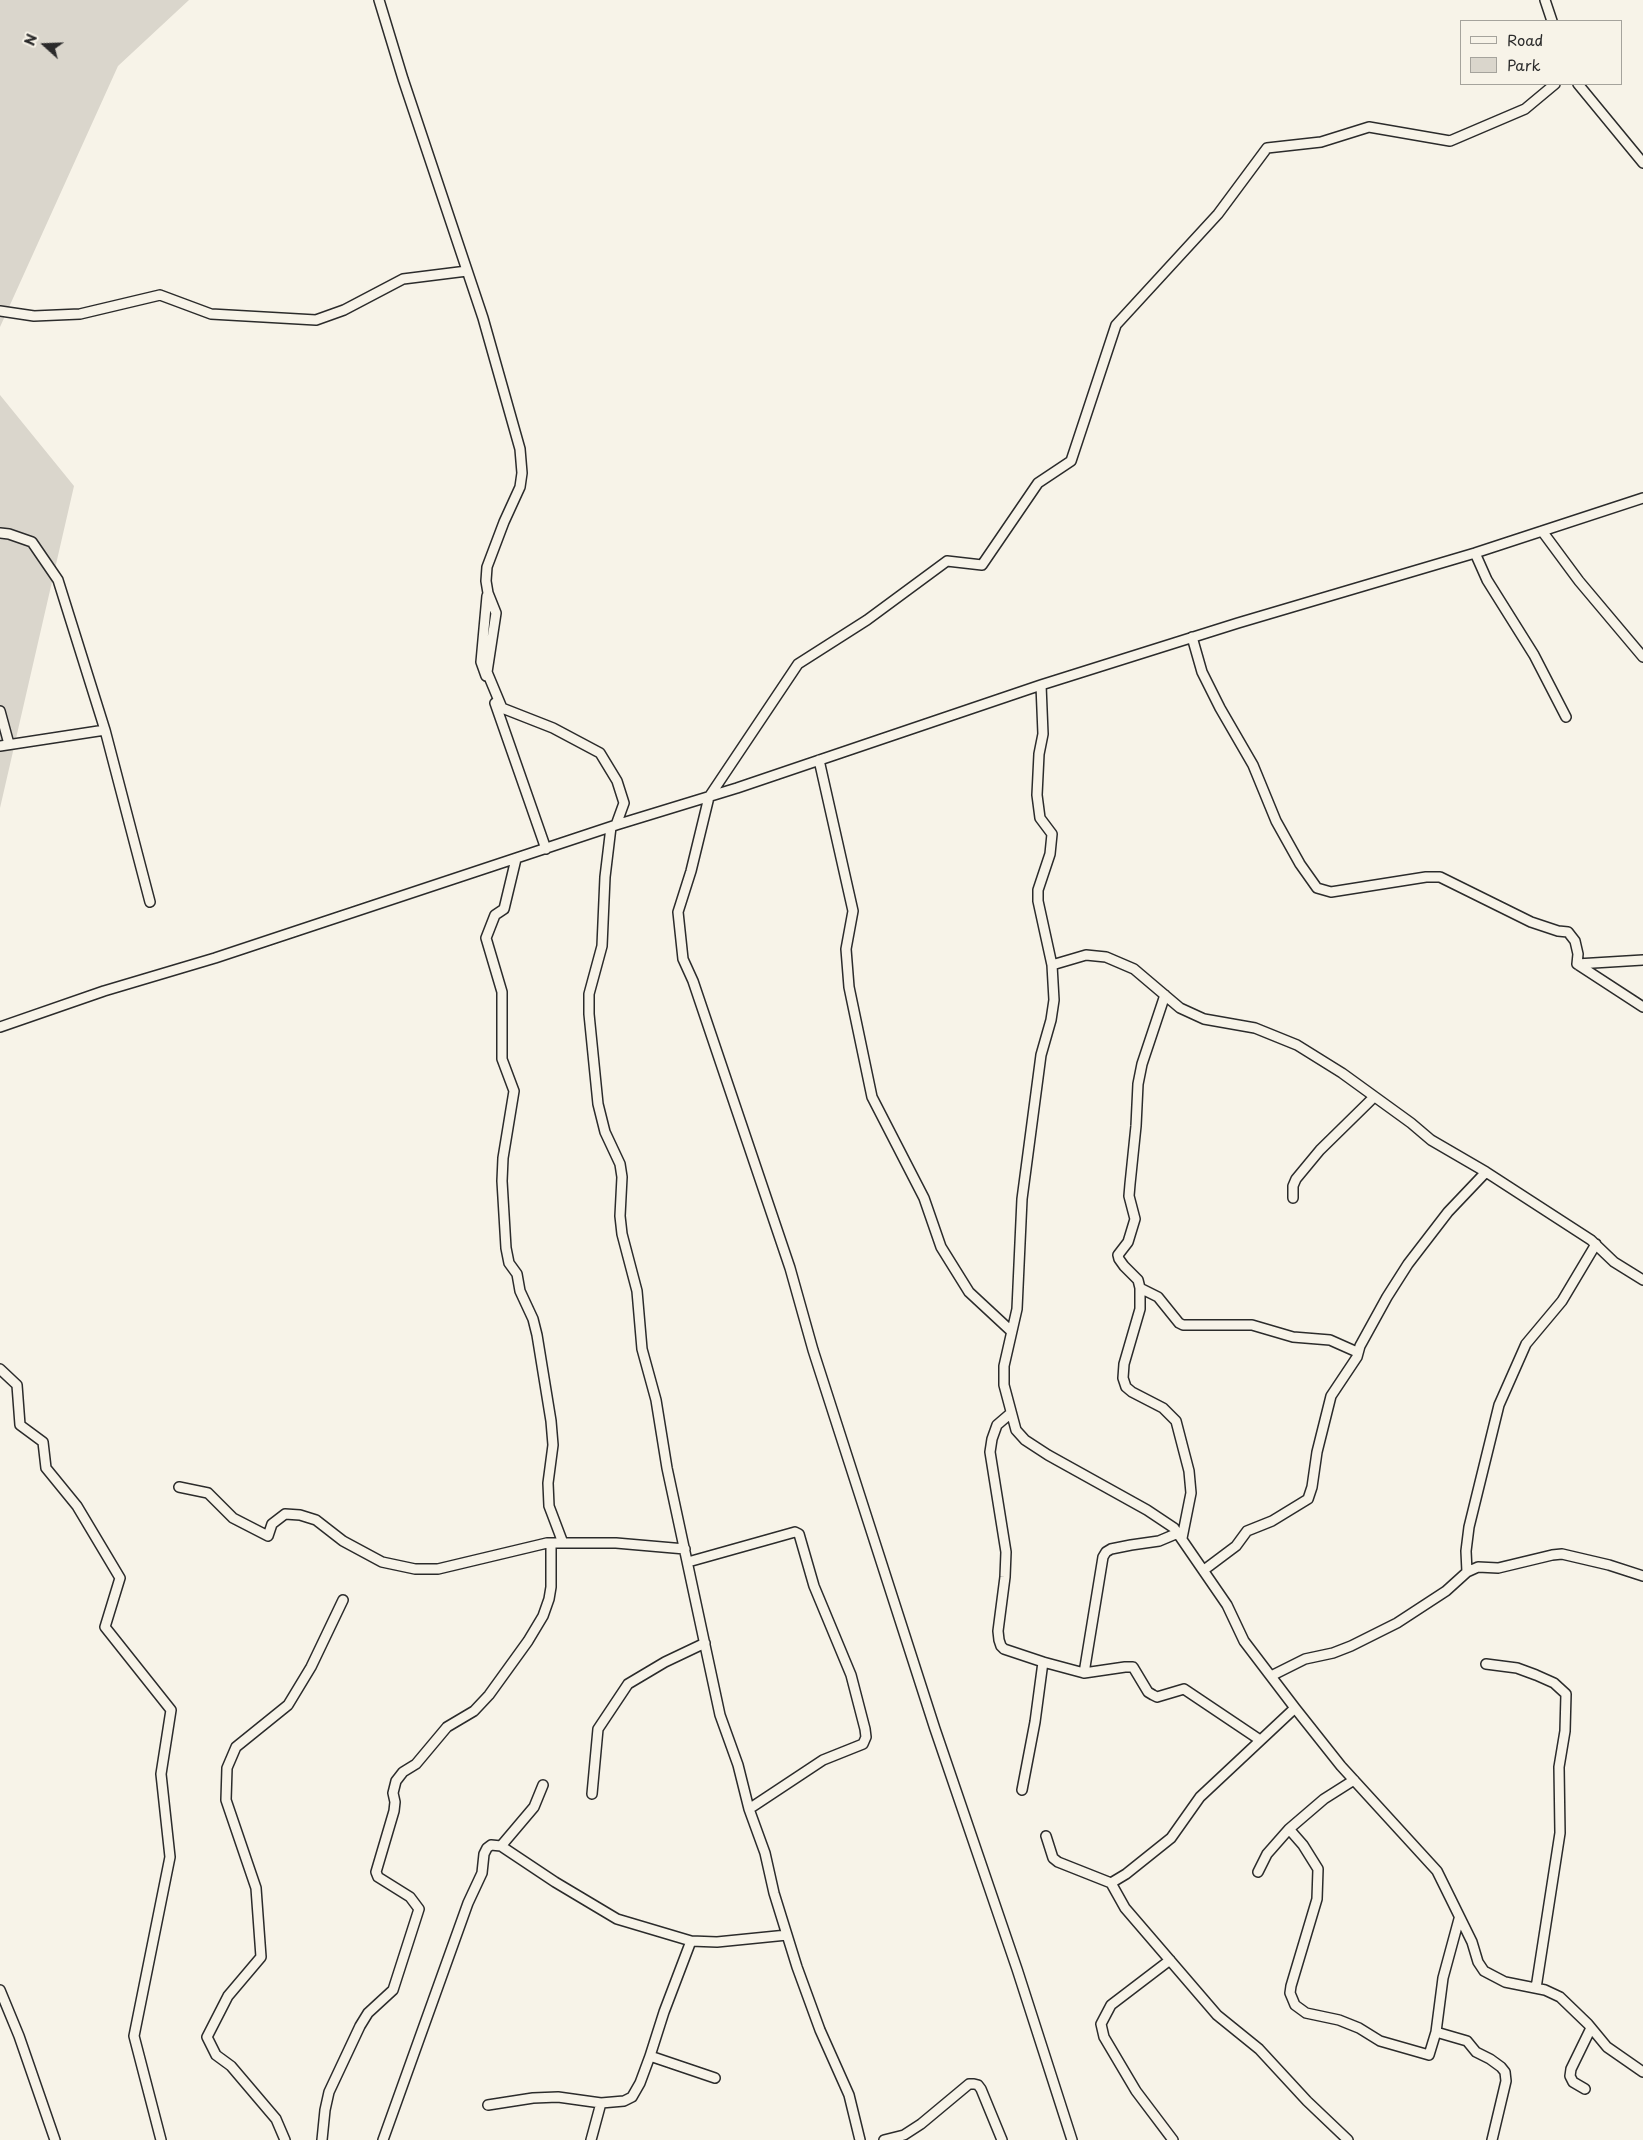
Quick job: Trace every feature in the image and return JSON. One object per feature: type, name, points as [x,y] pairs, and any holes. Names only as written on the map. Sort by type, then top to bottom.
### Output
[{"type":"street","points":[[379,0],[409,98],[467,271],[510,409],[520,449],[522,474],[517,497],[504,522],[487,567],[486,581],[488,593],[496,613],[487,672],[502,708],[553,728],[600,753],[617,781],[624,803],[614,826],[605,877],[602,946],[589,994],[589,1014],[598,1104],[606,1132],[621,1171],[621,1225],[637,1291],[642,1349],[656,1400],[667,1468],[720,1715],[738,1764],[749,1809],[765,1853],[787,1935],[820,2030],[849,2095],[860,2140]]},
{"type":"street","points":[[1545,0],[1552,20]]},
{"type":"street","points":[[1072,2140],[1017,1969],[935,1730],[813,1350],[790,1268],[693,981],[683,959],[678,912],[691,870],[709,796],[798,664],[867,620],[947,561],[982,565],[1038,483],[1071,461],[1116,325],[1218,214],[1268,148],[1321,142],[1369,127],[1450,141],[1525,109],[1554,85]]},
{"type":"street","points":[[1579,85],[1643,163]]},
{"type":"street","points":[[0,311],[34,316],[80,314],[160,295],[211,314],[316,320],[344,310],[403,279],[467,271]]},
{"type":"street","points":[[0,1027],[104,991],[215,958],[819,760],[1041,685],[1475,553],[1643,498]]},
{"type":"street","points":[[1542,532],[1579,581],[1643,657]]},
{"type":"street","points":[[0,533],[32,542],[58,580],[105,730],[150,902]]},
{"type":"street","points":[[1475,553],[1487,580],[1534,655],[1566,717]]},
{"type":"street","points":[[488,593],[481,662],[546,849]]},
{"type":"street","points":[[1192,638],[1202,672],[1220,708],[1253,765],[1276,821],[1296,857],[1317,888],[1331,892],[1426,877],[1440,877],[1531,922],[1558,931],[1568,932],[1575,941],[1578,954],[1576,964]]},
{"type":"street","points":[[1041,685],[1043,734],[1039,754],[1037,795],[1040,818],[1052,834],[1050,854],[1038,890],[1038,901],[1052,965],[1053,1010],[1041,1055],[1020,1218],[1017,1309],[1011,1331],[1004,1376],[1004,1385],[1016,1430],[1025,1440],[1048,1455],[1166,1522],[1180,1536],[1227,1605],[1244,1641],[1295,1708],[1354,1780],[1437,1871],[1472,1942],[1478,1962],[1484,1971],[1505,1982],[1536,1988],[1560,1997],[1607,2047],[1643,2072]]},
{"type":"street","points":[[0,711],[5,745],[105,730]]},
{"type":"street","points":[[819,760],[853,911],[846,949],[849,987],[872,1097],[924,1198],[941,1247],[969,1292],[1011,1331]]},
{"type":"street","points":[[516,859],[504,909],[495,915],[486,938],[502,992],[502,1059],[514,1091],[503,1158],[502,1181],[506,1248],[509,1263],[517,1274],[520,1291],[533,1319],[537,1335],[553,1445],[548,1483],[549,1506],[563,1543]]},
{"type":"street","points":[[1052,965],[1086,955],[1106,957],[1134,969],[1180,1008],[1204,1018],[1256,1028],[1297,1045],[1342,1073],[1411,1123],[1431,1140],[1486,1172],[1596,1244],[1614,1262],[1643,1280]]},
{"type":"street","points":[[1576,964],[1643,960]]},
{"type":"street","points":[[1576,964],[1643,1008]]},
{"type":"street","points":[[1165,995],[1142,1064],[1138,1084],[1129,1196],[1135,1219],[1128,1242],[1118,1255],[1124,1266],[1138,1280],[1140,1288],[1140,1309],[1124,1364],[1123,1378],[1126,1387],[1132,1392],[1162,1408],[1172,1416],[1176,1422],[1189,1471],[1191,1493],[1180,1536]]},
{"type":"street","points":[[1293,1198],[1293,1186],[1296,1179],[1320,1150],[1374,1097]]},
{"type":"street","points":[[1204,1570],[1236,1546],[1247,1531],[1272,1521],[1308,1499],[1327,1408],[1338,1384],[1357,1357],[1357,1352],[1386,1297],[1424,1242],[1448,1212],[1486,1172]]},
{"type":"street","points":[[1467,1572],[1466,1551],[1469,1527],[1499,1406],[1526,1344],[1562,1301],[1596,1244]]},
{"type":"street","points":[[1140,1288],[1158,1297],[1179,1323],[1184,1325],[1252,1325],[1293,1337],[1330,1340],[1357,1352]]},
{"type":"street","points":[[0,1369],[17,1385],[20,1425],[43,1442],[46,1468],[77,1506],[120,1578],[105,1627],[172,1710],[161,1774],[170,1857],[134,2036],[161,2140]]},
{"type":"street","points":[[1011,1413],[997,1425],[990,1452],[1006,1552],[1005,1577],[998,1630],[1001,1646],[1004,1649],[1043,1662],[1084,1673],[1125,1666],[1133,1667],[1148,1692],[1152,1695],[1157,1696],[1184,1690],[1260,1740]]},
{"type":"street","points":[[179,1487],[208,1494],[233,1518],[268,1536],[272,1524],[285,1514],[300,1514],[316,1520],[343,1541],[382,1562],[415,1569],[438,1569],[550,1543],[616,1543],[685,1549]]},
{"type":"street","points":[[688,1562],[795,1532],[799,1534],[814,1586],[851,1675],[865,1730],[866,1737],[863,1744],[823,1760],[749,1809]]},
{"type":"street","points":[[1084,1673],[1103,1557],[1106,1552],[1111,1549],[1180,1536]]},
{"type":"street","points":[[322,2140],[329,2092],[368,2013],[392,1990],[419,1909],[410,1897],[378,1877],[376,1872],[394,1811],[393,1793],[396,1781],[403,1772],[416,1764],[447,1727],[474,1711],[489,1695],[528,1641],[549,1599],[551,1587],[550,1543]]},
{"type":"street","points":[[1272,1676],[1305,1659],[1333,1653],[1397,1624],[1446,1591],[1467,1572],[1478,1567],[1498,1568],[1544,1556],[1562,1554],[1609,1565],[1643,1576]]},
{"type":"street","points":[[285,2140],[276,2119],[231,2066],[216,2055],[207,2037],[228,1996],[261,1958],[256,1888],[226,1800],[227,1768],[236,1747],[288,1705],[311,1667],[342,1600]]},
{"type":"street","points":[[592,1794],[598,1729],[628,1684],[665,1662],[705,1643]]},
{"type":"street","points":[[1022,1790],[1035,1722],[1043,1662]]},
{"type":"street","points":[[1486,1664],[1524,1670],[1554,1683],[1566,1694],[1565,1731],[1559,1767],[1560,1833],[1536,1988]]},
{"type":"street","points":[[1110,1883],[1126,1874],[1171,1838],[1200,1797],[1295,1708]]},
{"type":"street","points":[[1258,1872],[1268,1854],[1289,1829],[1324,1799],[1354,1780]]},
{"type":"street","points":[[501,1846],[534,1807],[543,1785]]},
{"type":"street","points":[[1289,1829],[1303,1845],[1318,1869],[1317,1899],[1290,1994],[1295,2006],[1306,2013],[1339,2020],[1359,2028],[1380,2041],[1429,2055],[1436,2032],[1443,1978],[1459,1919]]},
{"type":"street","points":[[1046,1836],[1053,1858],[1058,1862],[1110,1883],[1125,1908],[1217,2015],[1259,2049],[1307,2101],[1348,2140]]},
{"type":"street","points":[[383,2140],[468,1903],[482,1873],[484,1854],[491,1845],[501,1846],[554,1882],[617,1919],[691,1941],[717,1942],[787,1935]]},
{"type":"street","points":[[488,2105],[533,2098],[558,2097],[601,2103],[624,2101],[632,2097],[640,2083],[691,1941]]},
{"type":"street","points":[[1170,1960],[1111,2005],[1101,2024],[1104,2037],[1136,2091],[1173,2140]]},
{"type":"street","points":[[0,1990],[19,2036],[55,2140]]},
{"type":"street","points":[[1585,2089],[1573,2082],[1570,2076],[1571,2069],[1591,2028]]},
{"type":"street","points":[[1436,2032],[1467,2041],[1476,2052],[1490,2059],[1505,2072],[1506,2081],[1492,2140]]},
{"type":"street","points":[[650,2056],[715,2078]]},
{"type":"street","points":[[884,2140],[904,2135],[921,2124],[969,2084],[978,2085],[981,2089],[1002,2140]]},
{"type":"street","points":[[591,2140],[601,2103]]},
{"type":"green space","points":[[0,0],[189,0],[118,66],[0,327]]},
{"type":"green space","points":[[0,395],[74,486],[0,808]]}]
